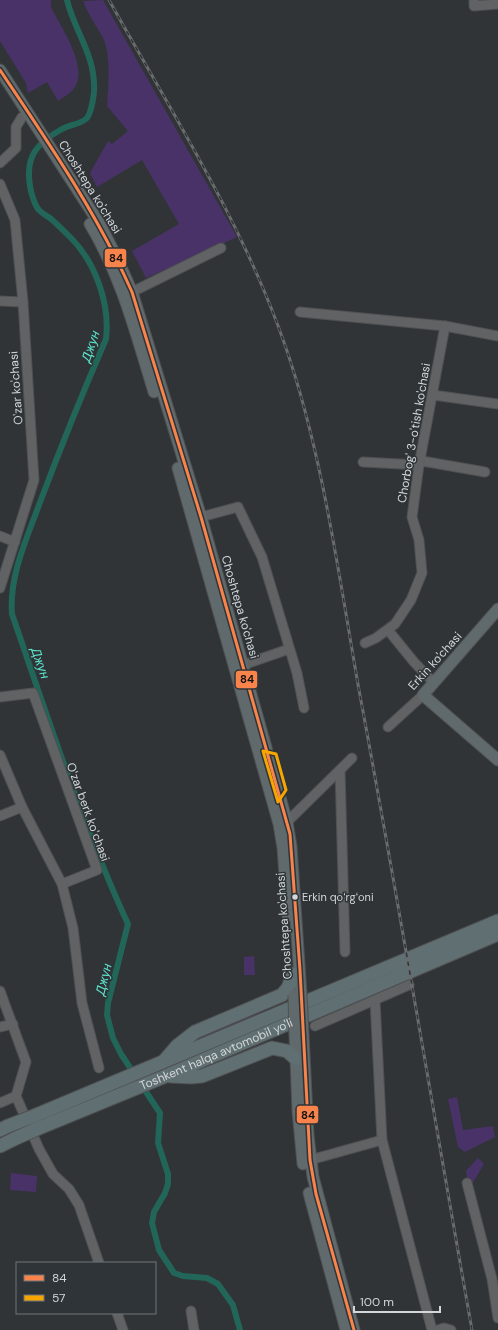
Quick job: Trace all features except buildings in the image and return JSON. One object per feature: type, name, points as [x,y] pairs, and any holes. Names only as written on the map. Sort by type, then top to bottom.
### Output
[{"type":"highway","name":"Toshkent halqa avtomobil yo'li","points":[[0,1146],[123,1086],[163,1063],[498,921]]},
{"type":"highway","name":"Toshkent halqa avtomobil yo'li","points":[[4,1128],[34,1116],[123,1086],[168,1075],[498,934]]},
{"type":"highway","points":[[163,1063],[177,1046],[195,1032],[282,995],[288,988],[293,974]]},
{"type":"highway","points":[[168,1075],[191,1077],[202,1076],[299,1036]]},
{"type":"highway","points":[[272,1048],[284,1049],[290,1052],[296,1059]]},
{"type":"main road","name":"Choshtepa ko'chasi","points":[[0,70],[28,122]]},
{"type":"main road","name":"Choshtepa ko'chasi","points":[[0,84],[28,122],[109,241],[132,292],[201,517],[210,566],[283,823],[292,846],[299,1036],[310,1160],[316,1194],[340,1294],[346,1330]]},
{"type":"main road","name":"Choshtepa ko'chasi","points":[[55,161],[96,233],[119,280],[130,308],[210,566],[243,665],[283,823],[283,848],[293,974],[297,994]]},
{"type":"main road","name":"Erkin ko'chasi","points":[[423,695],[498,609]]},
{"type":"main road","points":[[423,695],[498,760]]},
{"type":"main road","name":"Choshtepa ko'chasi","points":[[299,1036],[296,1059],[300,1137],[306,1179],[317,1230],[354,1330]]},
{"type":"street","points":[[474,0],[474,6],[498,4]]},
{"type":"street","points":[[0,163],[16,148],[16,127],[28,122]]},
{"type":"street","name":"O'zar ko'chasi","points":[[0,184],[15,220],[23,302],[34,480],[0,588]]},
{"type":"street","points":[[132,292],[221,248]]},
{"type":"street","points":[[0,301],[23,302]]},
{"type":"street","points":[[300,312],[445,326],[498,336]]},
{"type":"street","name":"Chorbog' 3-o'tish ko'chasi","points":[[365,643],[388,630],[404,613],[422,573],[419,540],[412,517],[419,465],[445,326]]},
{"type":"street","points":[[433,395],[498,404]]},
{"type":"street","points":[[362,462],[419,465],[422,461],[485,472]]},
{"type":"street","points":[[201,517],[238,507],[262,557],[289,649],[304,708]]},
{"type":"street","points":[[0,536],[15,542]]},
{"type":"street","points":[[388,630],[414,662],[434,682]]},
{"type":"street","points":[[243,665],[289,649]]},
{"type":"street","name":"Oʻzar berk koʻchasi","points":[[0,696],[33,693],[97,870],[62,884]]},
{"type":"street","name":"Erkin ko'chasi","points":[[388,727],[423,695]]},
{"type":"street","points":[[0,755],[22,807],[62,884],[73,928],[82,1003],[99,1068]]},
{"type":"street","points":[[283,823],[352,758]]},
{"type":"street","points":[[340,770],[345,952]]},
{"type":"street","points":[[0,816],[22,807]]},
{"type":"street","points":[[315,1026],[409,985]]},
{"type":"street","points":[[0,991],[26,1062],[16,1096],[42,1155],[53,1174],[69,1189],[79,1205],[99,1262]]},
{"type":"street","points":[[375,1000],[382,1140],[432,1330]]},
{"type":"street","points":[[0,1027],[13,1024]]},
{"type":"street","points":[[0,1104],[16,1096]]},
{"type":"street","points":[[310,1160],[382,1140]]},
{"type":"street","points":[[467,1183],[492,1279],[498,1318]]},
{"type":"street","points":[[191,1311],[194,1330]]},
{"type":"street","points":[[117,1314],[123,1330]]},
{"type":"street","points":[[438,1330],[444,1328],[451,1330]]},
{"type":"shaded area","points":[[0,0],[51,0],[51,7],[71,45],[78,67],[78,76],[75,88],[58,101],[47,82],[28,93],[26,83],[0,41]]},
{"type":"shaded area","points":[[103,0],[237,237],[146,278],[132,251],[179,224],[142,160],[97,187],[90,173],[108,141],[112,144],[128,131],[107,106],[109,71],[107,52],[102,36],[89,15],[83,1]]},
{"type":"shaded area","points":[[254,956],[255,975],[244,975],[244,957]]},
{"type":"shaded area","points":[[281,1002],[218,1034],[181,1049],[198,1036]]},
{"type":"shaded area","points":[[457,1097],[463,1130],[493,1126],[495,1137],[465,1152],[458,1147],[448,1099]]},
{"type":"shaded area","points":[[478,1158],[484,1164],[472,1184],[468,1183],[466,1171]]},
{"type":"shaded area","points":[[11,1173],[37,1176],[36,1192],[10,1190]]},
{"type":"waterway","name":"Джун","points":[[67,0],[92,67],[94,79],[92,105],[87,118],[78,123],[65,127],[53,134],[40,145],[31,158],[29,166],[30,186],[38,209],[53,220],[81,249],[94,272],[100,285],[106,312],[106,339],[63,442],[24,545],[13,586],[12,614],[52,731],[81,809],[111,886],[128,924],[108,1003],[107,1015],[113,1038],[121,1054],[160,1113],[158,1143],[168,1174],[168,1184],[165,1193],[154,1212],[152,1223],[159,1250],[174,1273],[183,1276],[207,1278],[218,1284],[233,1305],[240,1330]]},
{"type":"railway","points":[[109,0],[182,127],[228,214],[269,302],[299,389],[329,517],[472,1330]]},
{"type":"transit line","name":"84","points":[[0,70],[54,151],[88,206],[132,292],[201,517],[290,834],[300,970],[310,1160],[316,1194],[354,1330]]},
{"type":"transit line","name":"57","points":[[263,751],[276,754],[286,790],[278,802],[263,751]]},
{"type":"place","name":"Erkin qoʻrgʻoni","points":[[295,897]]}]
